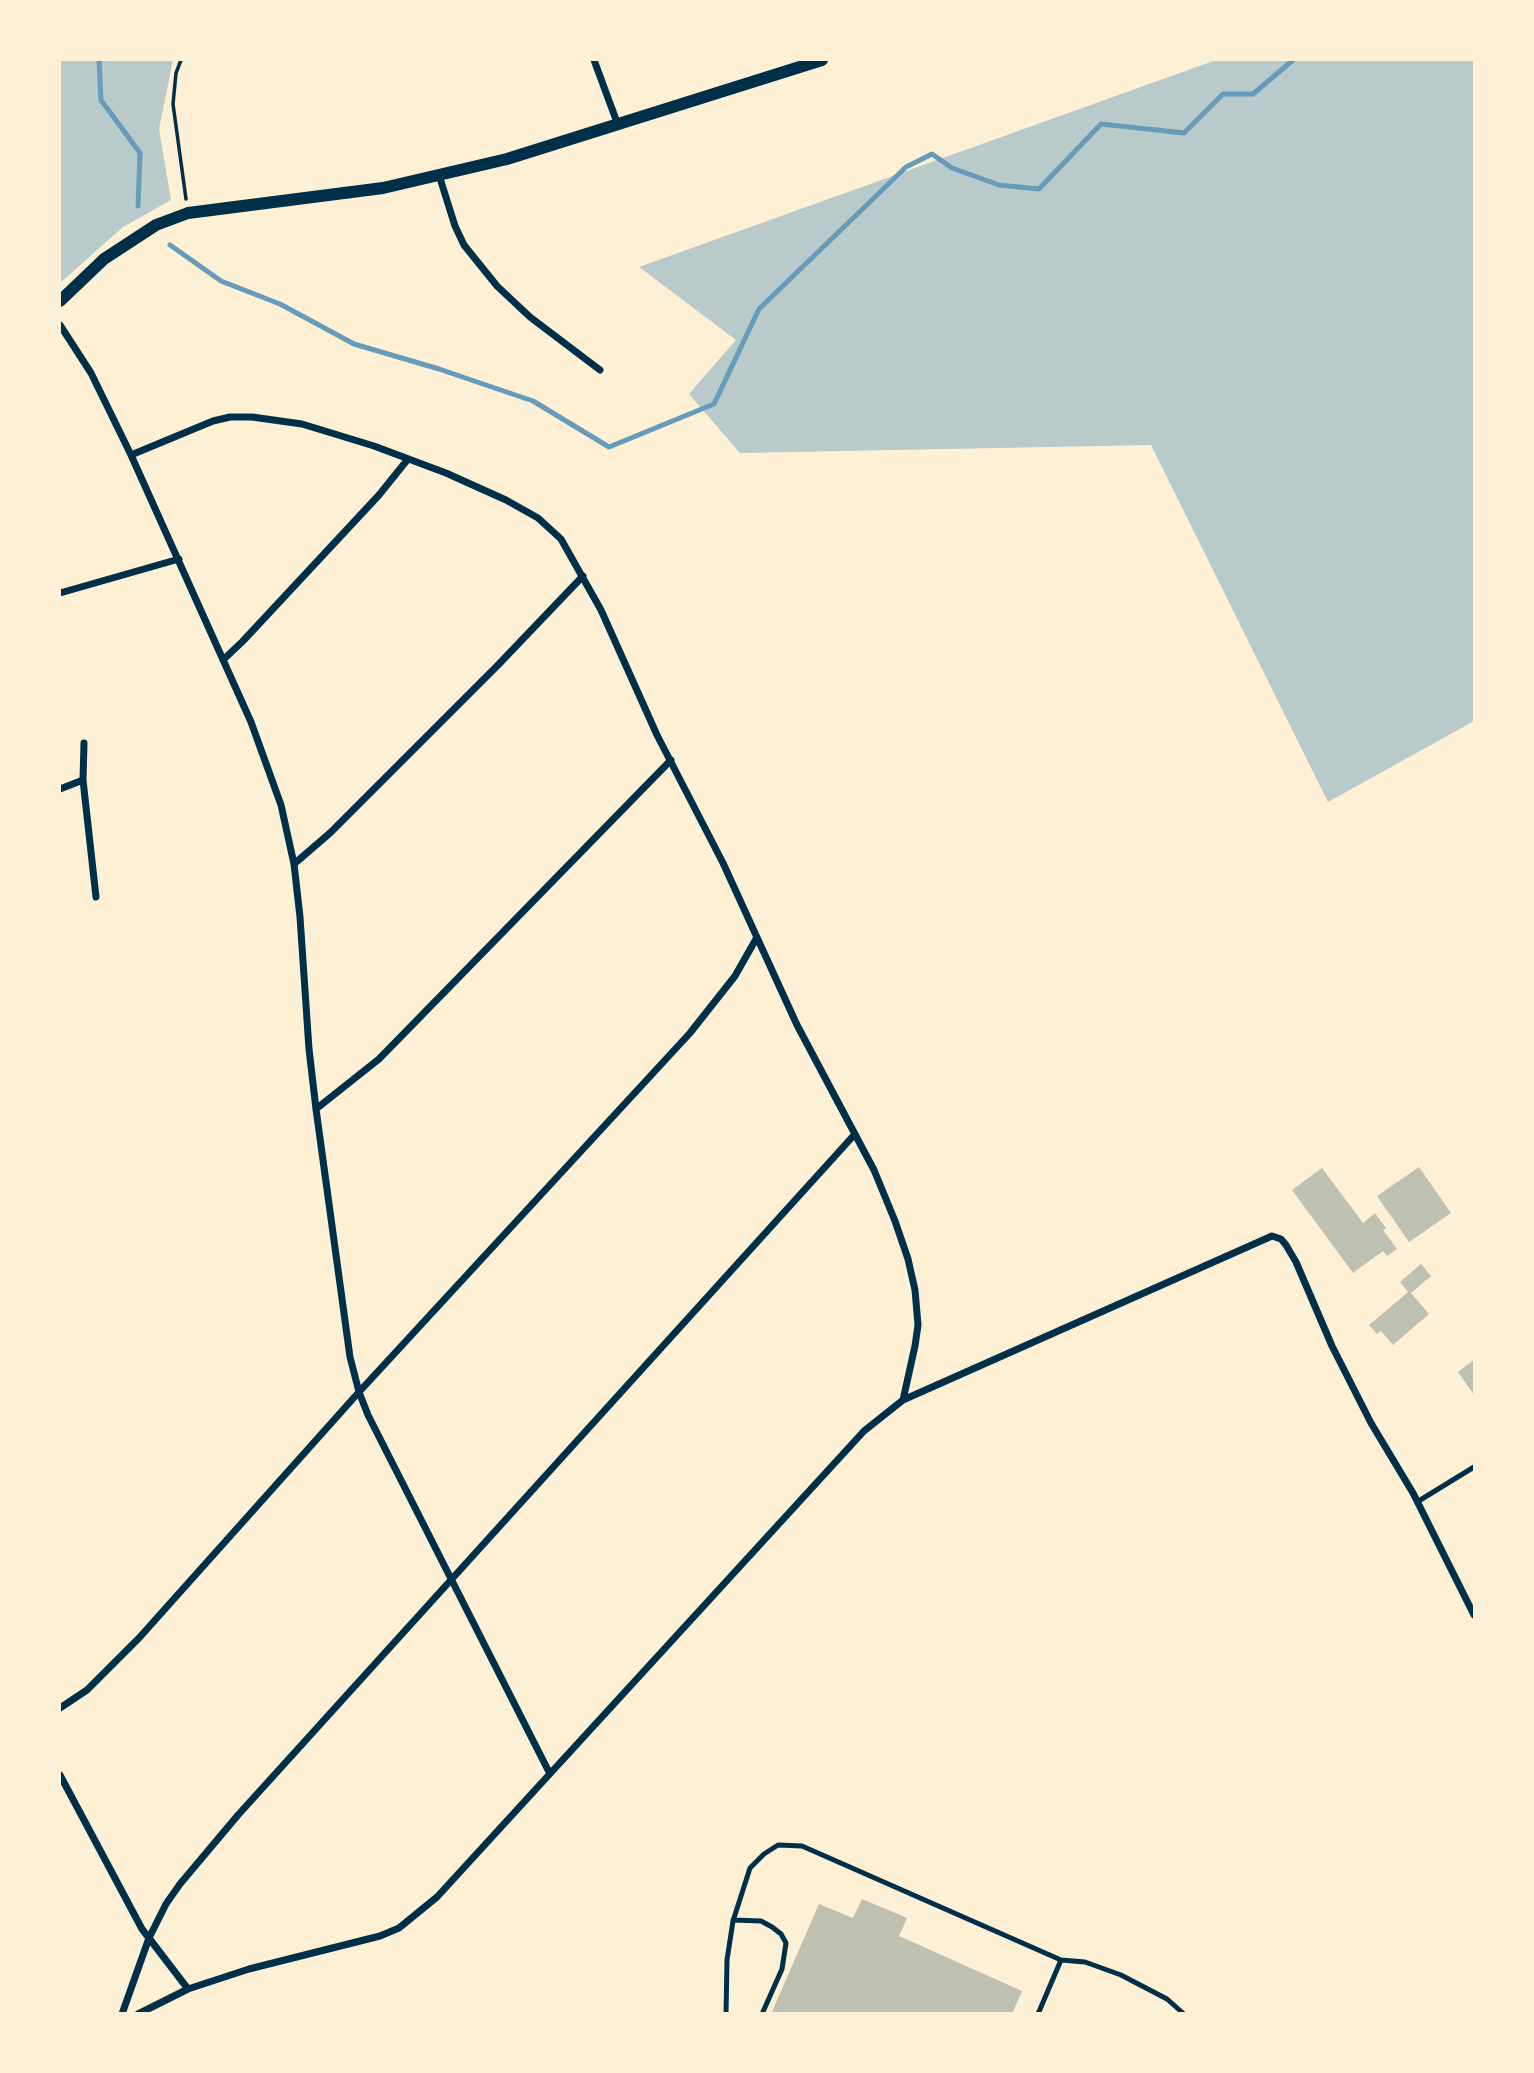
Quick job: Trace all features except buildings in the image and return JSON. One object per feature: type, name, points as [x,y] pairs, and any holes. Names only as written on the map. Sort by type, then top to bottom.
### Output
[{"type":"street","points":[[594,60],[618,125]]},
{"type":"street","points":[[60,301],[104,259],[156,225],[188,213],[383,188],[507,159],[822,60]]},
{"type":"street","points":[[439,175],[464,245],[497,286],[530,317],[600,370]]},
{"type":"street","points":[[60,325],[91,373],[131,454],[250,722],[281,805],[294,864],[316,1110],[350,1357],[359,1392],[549,1772]]},
{"type":"street","points":[[131,454],[213,421],[253,416],[302,424],[408,459],[494,495],[538,518],[561,539],[583,576],[723,863],[797,1025],[874,1170],[895,1221],[915,1290],[918,1325],[903,1400]]},
{"type":"street","points":[[223,660],[243,642],[370,505],[408,459]]},
{"type":"street","points":[[60,593],[179,559]]},
{"type":"street","points":[[294,864],[370,793],[583,576]]},
{"type":"street","points":[[85,743],[83,780],[96,897]]},
{"type":"street","points":[[316,1110],[379,1059],[671,760]]},
{"type":"street","points":[[60,789],[83,780]]},
{"type":"street","points":[[60,1708],[87,1690],[139,1638],[359,1392],[690,1033],[735,976],[756,939]]},
{"type":"street","points":[[122,2014],[149,1938],[166,1904],[237,1815],[855,1134]]},
{"type":"street","points":[[138,2014],[188,1990],[249,1969],[380,1936],[400,1928],[437,1897],[864,1432],[903,1400],[1272,1236],[1286,1245],[1296,1262],[1332,1346],[1475,1615]]},
{"type":"street","points":[[60,1775],[149,1938],[188,1990]]},
{"type":"lane","points":[[1417,1502],[1475,1467]]},
{"type":"lane","points":[[726,2014],[727,1960],[733,1920],[750,1868],[778,1845],[802,1846],[1061,1960],[1085,1962],[1121,1975],[1167,1999],[1184,2014]]},
{"type":"lane","points":[[733,1920],[761,1921],[772,1927],[786,1943],[782,1969],[762,2014]]},
{"type":"lane","points":[[1038,2014],[1061,1960]]},
{"type":"path","points":[[181,60],[176,73],[173,104],[188,213]]},
{"type":"shaded area","points":[[60,60],[173,60],[159,129],[171,200],[123,227],[60,283]]},
{"type":"shaded area","points":[[1216,60],[1474,60],[1474,721],[1328,802],[1151,445],[740,453],[689,394],[736,340],[639,267]]},
{"type":"waterway","points":[[99,60],[101,100],[140,153],[138,206]]},
{"type":"waterway","points":[[170,245],[221,281],[280,304],[354,344],[533,401],[609,447],[714,404],[759,309],[906,167],[932,154],[952,168],[999,185],[1039,189],[1101,124],[1184,133],[1223,94],[1253,94],[1293,60]]}]
